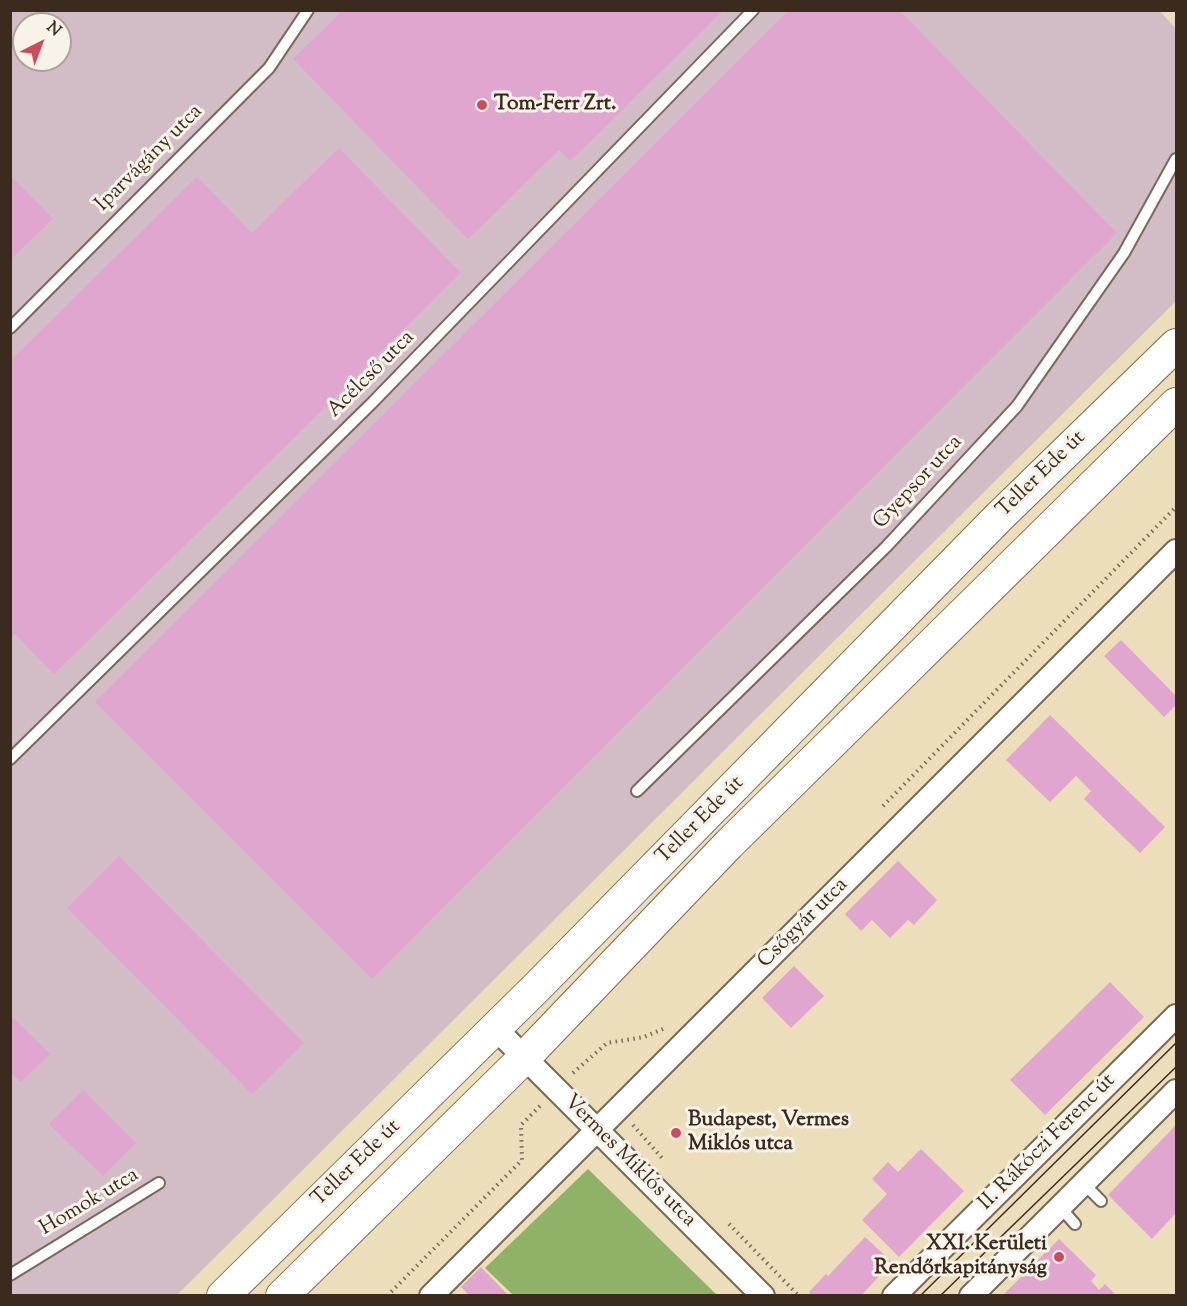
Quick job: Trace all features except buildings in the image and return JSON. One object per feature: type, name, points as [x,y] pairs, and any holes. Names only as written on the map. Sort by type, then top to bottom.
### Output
[{"type":"main road","name":"Teller Ede út","points":[[223,1296],[495,1028],[999,517],[1176,345]]},
{"type":"main road","name":"Teller Ede út","points":[[282,1296],[525,1057],[729,844],[1176,404]]},
{"type":"street","name":"Csőgyár utca","points":[[431,1296],[1176,551]]},
{"type":"street","name":"II. Rákóczi Ferenc út","points":[[894,1296],[1176,1016]]},
{"type":"street","name":"Vermes Miklós utca","points":[[495,1028],[763,1296]]},
{"type":"street","points":[[970,1296],[1083,1183],[1175,1096]]},
{"type":"lane","name":"Iparvágány utca","points":[[10,328],[269,68],[308,10]]},
{"type":"lane","name":"Acélcső utca","points":[[10,759],[372,403],[753,10]]},
{"type":"lane","name":"Gyepsor utca","points":[[638,791],[886,547],[1017,406],[1124,253],[1176,159]]},
{"type":"lane","name":"Homok utca","points":[[10,1275],[159,1183]]},
{"type":"lane","points":[[1083,1183],[1101,1201]]},
{"type":"lane","points":[[1060,1207],[1075,1224]]},
{"type":"path","points":[[876,814],[1176,507]]},
{"type":"path","points":[[387,1296],[522,1160],[521,1125],[556,1088],[607,1043],[644,1037],[668,1027]]},
{"type":"path","points":[[619,1108],[669,1165]]},
{"type":"path","points":[[728,1224],[800,1296]]},
{"type":"shaded area","points":[[1159,10],[1176,29],[1176,301],[177,1295],[11,1295],[10,11]]},
{"type":"green space","points":[[588,1169],[717,1295],[513,1295],[485,1268]]},
{"type":"tram line","points":[[920,1296],[1176,1043]]},
{"type":"tram line","points":[[940,1296],[1176,1067]]},
{"type":"place","name":"Tom-Ferr Zrt.","points":[[482,105]]},
{"type":"place","name":"Budapest, Vermes Miklós utca","points":[[676,1133]]},
{"type":"place","name":"XXI. Kerületi Rendőrkapitányság","points":[[1059,1257]]}]
